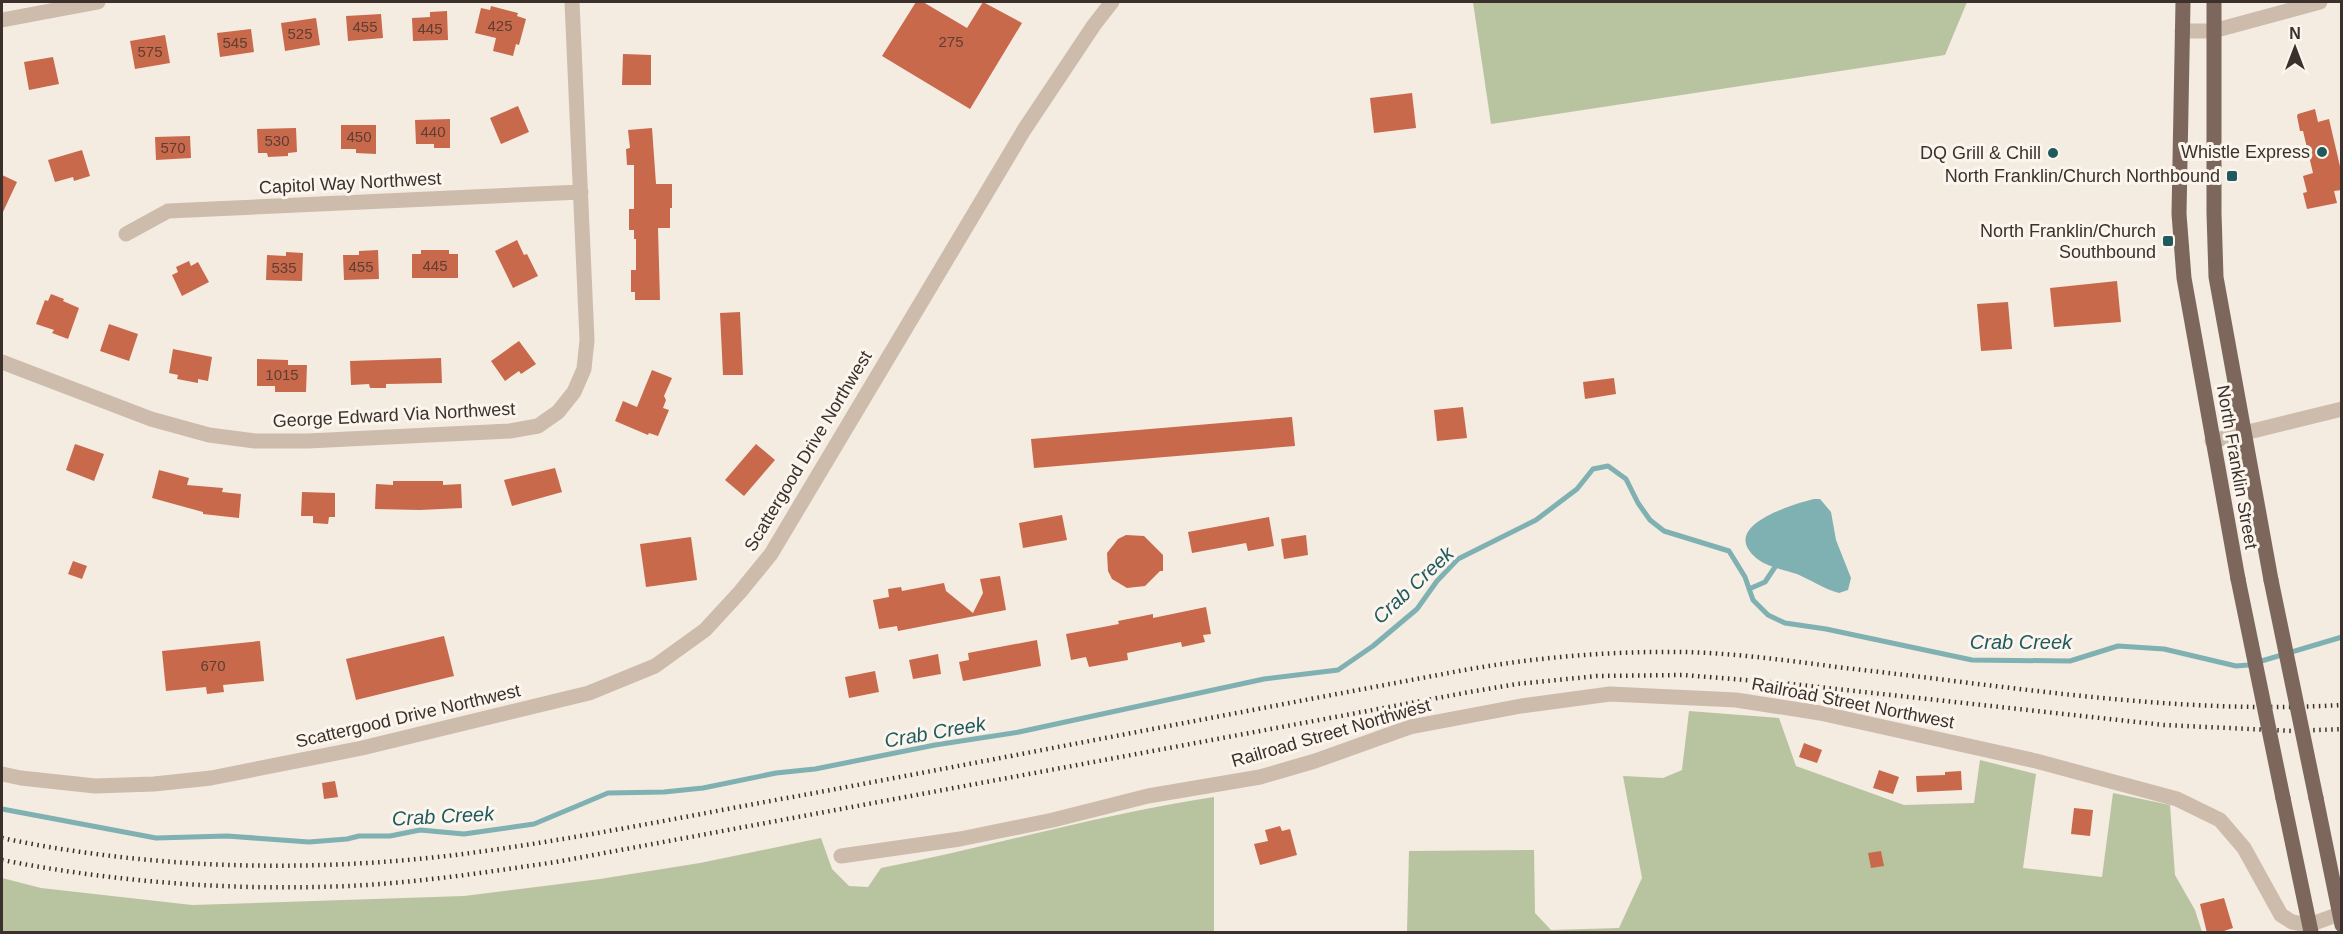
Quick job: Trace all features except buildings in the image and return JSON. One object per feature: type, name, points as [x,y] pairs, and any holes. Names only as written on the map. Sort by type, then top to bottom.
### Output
[{"type":"main road","name":"North Franklin Street","points":[[2183,2],[2179,214],[2183,269],[2238,579],[2310,929]]},
{"type":"main road","name":"North Franklin Street","points":[[2214,2],[2216,277],[2271,580],[2341,917]]},
{"type":"street","points":[[2,20],[98,2]]},
{"type":"street","name":"George Edward Via Northwest","points":[[2,362],[151,419],[220,437],[255,441],[308,441],[510,431],[537,426],[558,412],[574,392],[584,369],[587,340],[572,2]]},
{"type":"street","name":"Scattergood Drive Northwest","points":[[2,774],[95,786],[154,784],[212,778],[362,748],[516,712],[589,693],[655,666],[705,630],[771,554],[1024,130],[1094,24],[1112,2]]},
{"type":"street","points":[[2182,31],[2213,31],[2320,2]]},
{"type":"street","name":"Capitol Way Northwest","points":[[126,234],[168,211],[581,192]]},
{"type":"street","points":[[2212,441],[2342,409]]},
{"type":"street","name":"Railroad Street Northwest","points":[[841,856],[960,839],[1053,820],[1148,796],[1260,777],[1315,761],[1410,727],[1521,706],[1610,694],[1736,700],[1820,713],[2036,761],[2177,799],[2220,820],[2244,848],[2281,915],[2310,929]]},
{"type":"street","points":[[2310,929],[2341,917]]},
{"type":"green space","points":[[1473,2],[1967,2],[1945,55],[1491,124]]},
{"type":"green space","points":[[1689,711],[1779,718],[1796,766],[1904,805],[1974,803],[1980,760],[2036,774],[2023,868],[2102,877],[2113,793],[2170,805],[2175,875],[2195,910],[2202,932],[1407,932],[1409,851],[1534,850],[1535,913],[1551,930],[1619,928],[1642,878],[1623,776],[1663,778],[1682,770]]},
{"type":"green space","points":[[1214,797],[1214,932],[2,932],[2,878],[41,888],[192,905],[464,896],[600,879],[700,863],[821,838],[832,869],[849,886],[868,887],[881,868],[1130,812]]},
{"type":"water","points":[[1814,499],[1820,499],[1831,512],[1836,540],[1851,578],[1848,590],[1839,593],[1797,574],[1763,563],[1746,545],[1747,535],[1753,526],[1764,518]]},
{"type":"waterway","name":"Crab Creek","points":[[2,809],[156,838],[227,836],[309,842],[359,836],[390,836],[420,830],[464,834],[534,824],[608,793],[664,792],[703,788],[776,773],[815,769],[935,745],[1019,732],[1264,679],[1338,670],[1373,646],[1417,609],[1437,581],[1458,559],[1536,520],[1577,489],[1593,469],[1608,466],[1626,479],[1650,520],[1664,531],[1729,551],[1745,577],[1753,600],[1768,615],[1785,623],[1826,629],[1972,660],[2070,661],[2118,646],[2164,649],[2236,666],[2248,665],[2342,637]]},
{"type":"waterway","name":"Crab Creek","points":[[1749,589],[1765,582],[1775,567]]},
{"type":"railway","points":[[2,838],[114,856],[227,865],[342,864],[455,855],[632,827],[1470,669],[1523,661],[1602,654],[1682,652],[1743,656],[2092,697],[2155,702],[2279,707],[2342,705]]},
{"type":"railway","points":[[2,860],[87,874],[217,886],[347,886],[426,880],[556,862],[1475,691],[1517,684],[1597,676],[1684,675],[1782,683],[2164,725],[2293,731],[2342,729]]},
{"type":"place","name":"Whistle Express","points":[[2322,152]]},
{"type":"place","name":"DQ Grill & Chill","points":[[2053,153]]},
{"type":"place","name":"North Franklin/Church Northbound","points":[[2232,176]]},
{"type":"place","name":"North Franklin/Church Southbound","points":[[2168,241]]}]
